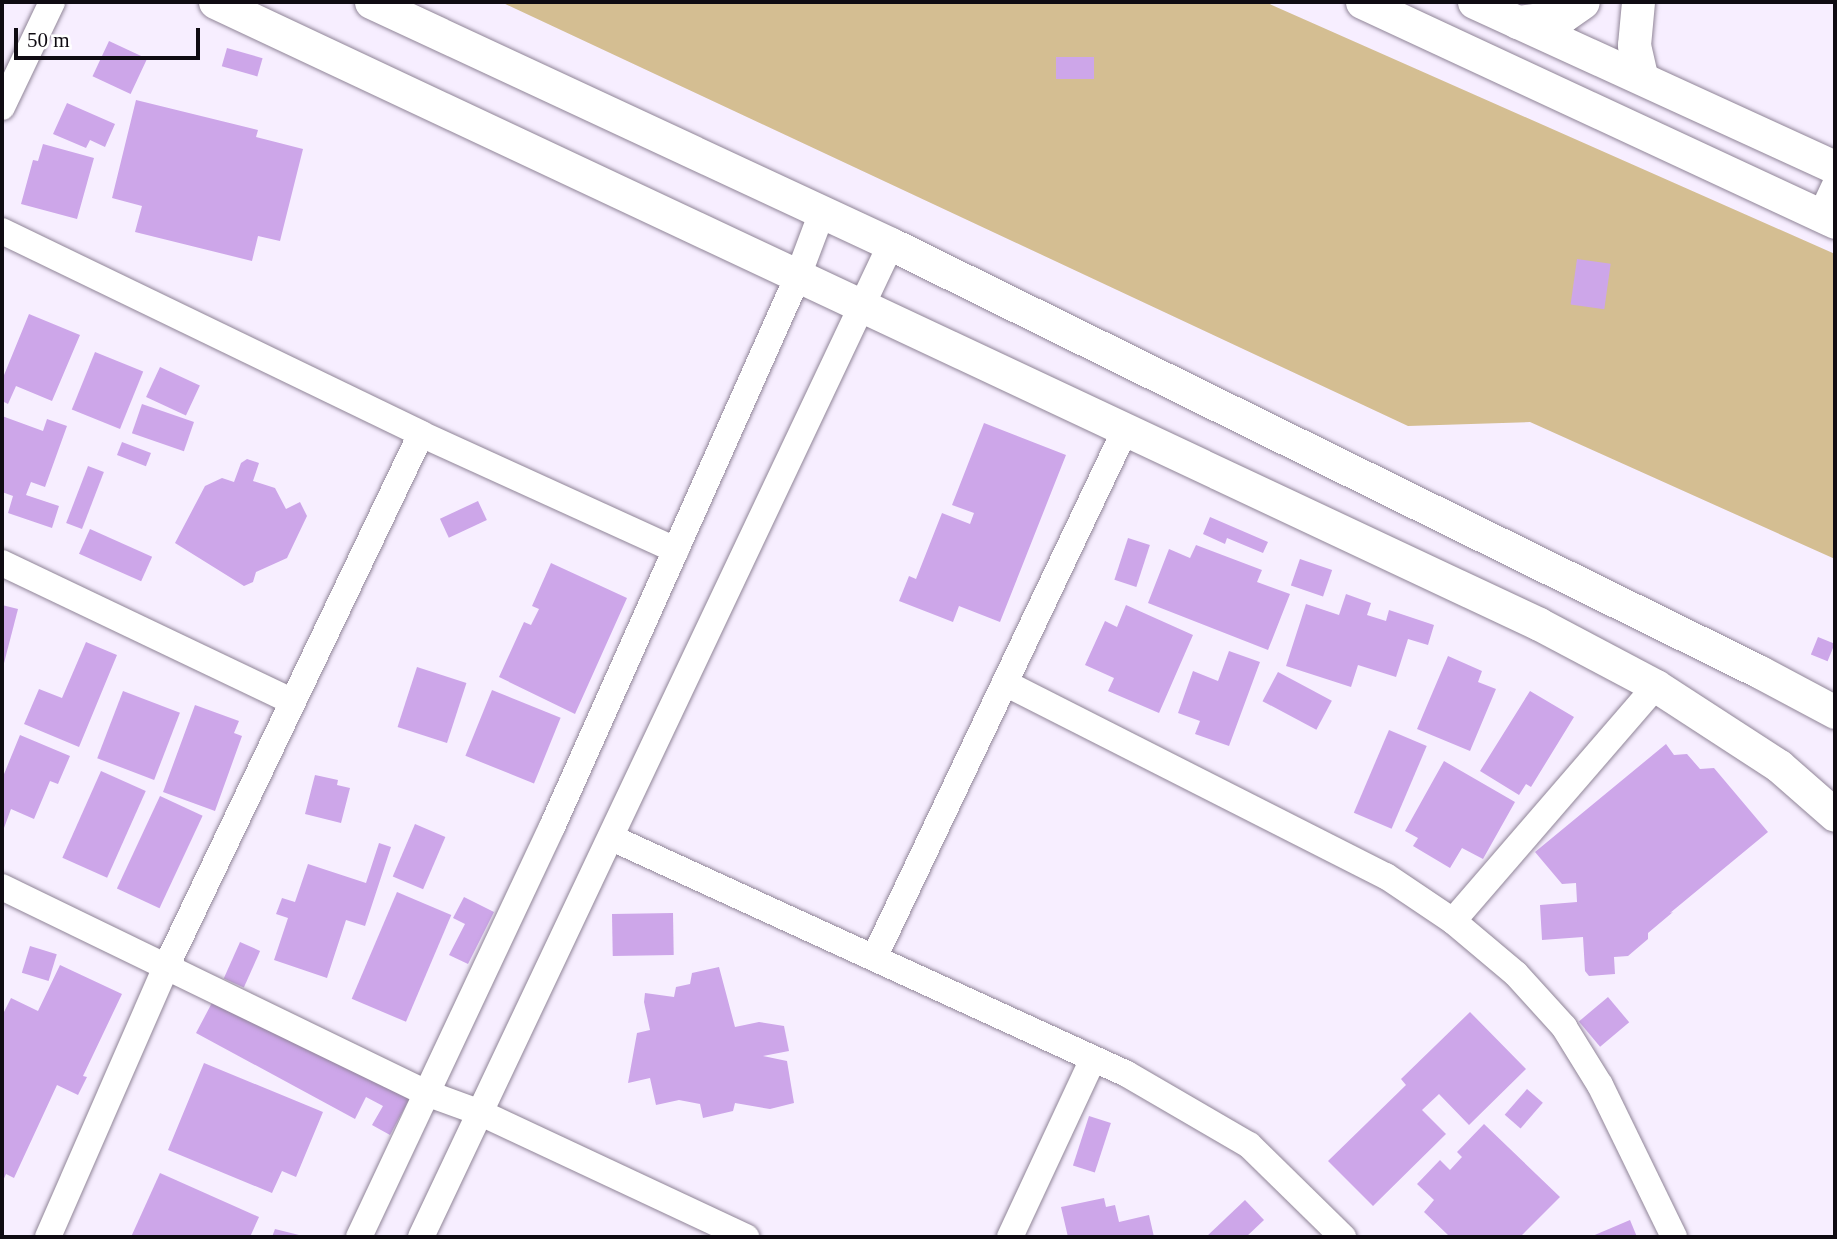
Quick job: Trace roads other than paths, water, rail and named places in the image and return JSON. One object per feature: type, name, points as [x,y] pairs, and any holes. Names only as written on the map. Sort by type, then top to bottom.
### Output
[{"type":"street","points":[[2,107],[52,2]]},
{"type":"street","points":[[215,2],[1539,624],[1656,686],[1779,766],[1835,815]]},
{"type":"street","points":[[371,2],[891,244],[1760,671],[1797,694],[1835,712]]},
{"type":"street","points":[[1362,2],[1828,218],[1835,186]]},
{"type":"street","points":[[1474,2],[1641,76],[1835,167]]},
{"type":"street","points":[[1517,22],[1563,16],[1583,2]]},
{"type":"street","points":[[1638,2],[1634,45],[1641,76]]},
{"type":"street","points":[[359,1237],[552,827],[798,276],[822,212]]},
{"type":"street","points":[[4,237],[676,550]]},
{"type":"street","points":[[421,1237],[891,244]]},
{"type":"street","points":[[874,958],[1125,430]]},
{"type":"street","points":[[48,1237],[166,967],[422,434]]},
{"type":"street","points":[[2,563],[293,702]]},
{"type":"street","points":[[1005,683],[1386,876],[1453,920],[1516,974],[1564,1027],[1600,1085],[1674,1237]]},
{"type":"street","points":[[1453,920],[1656,686]]},
{"type":"street","points":[[1797,694],[1835,695]]},
{"type":"street","points":[[612,838],[1127,1074],[1249,1145],[1343,1237]]},
{"type":"street","points":[[2,887],[426,1093],[481,1113],[746,1237]]},
{"type":"street","points":[[1010,1237],[1093,1059]]}]
